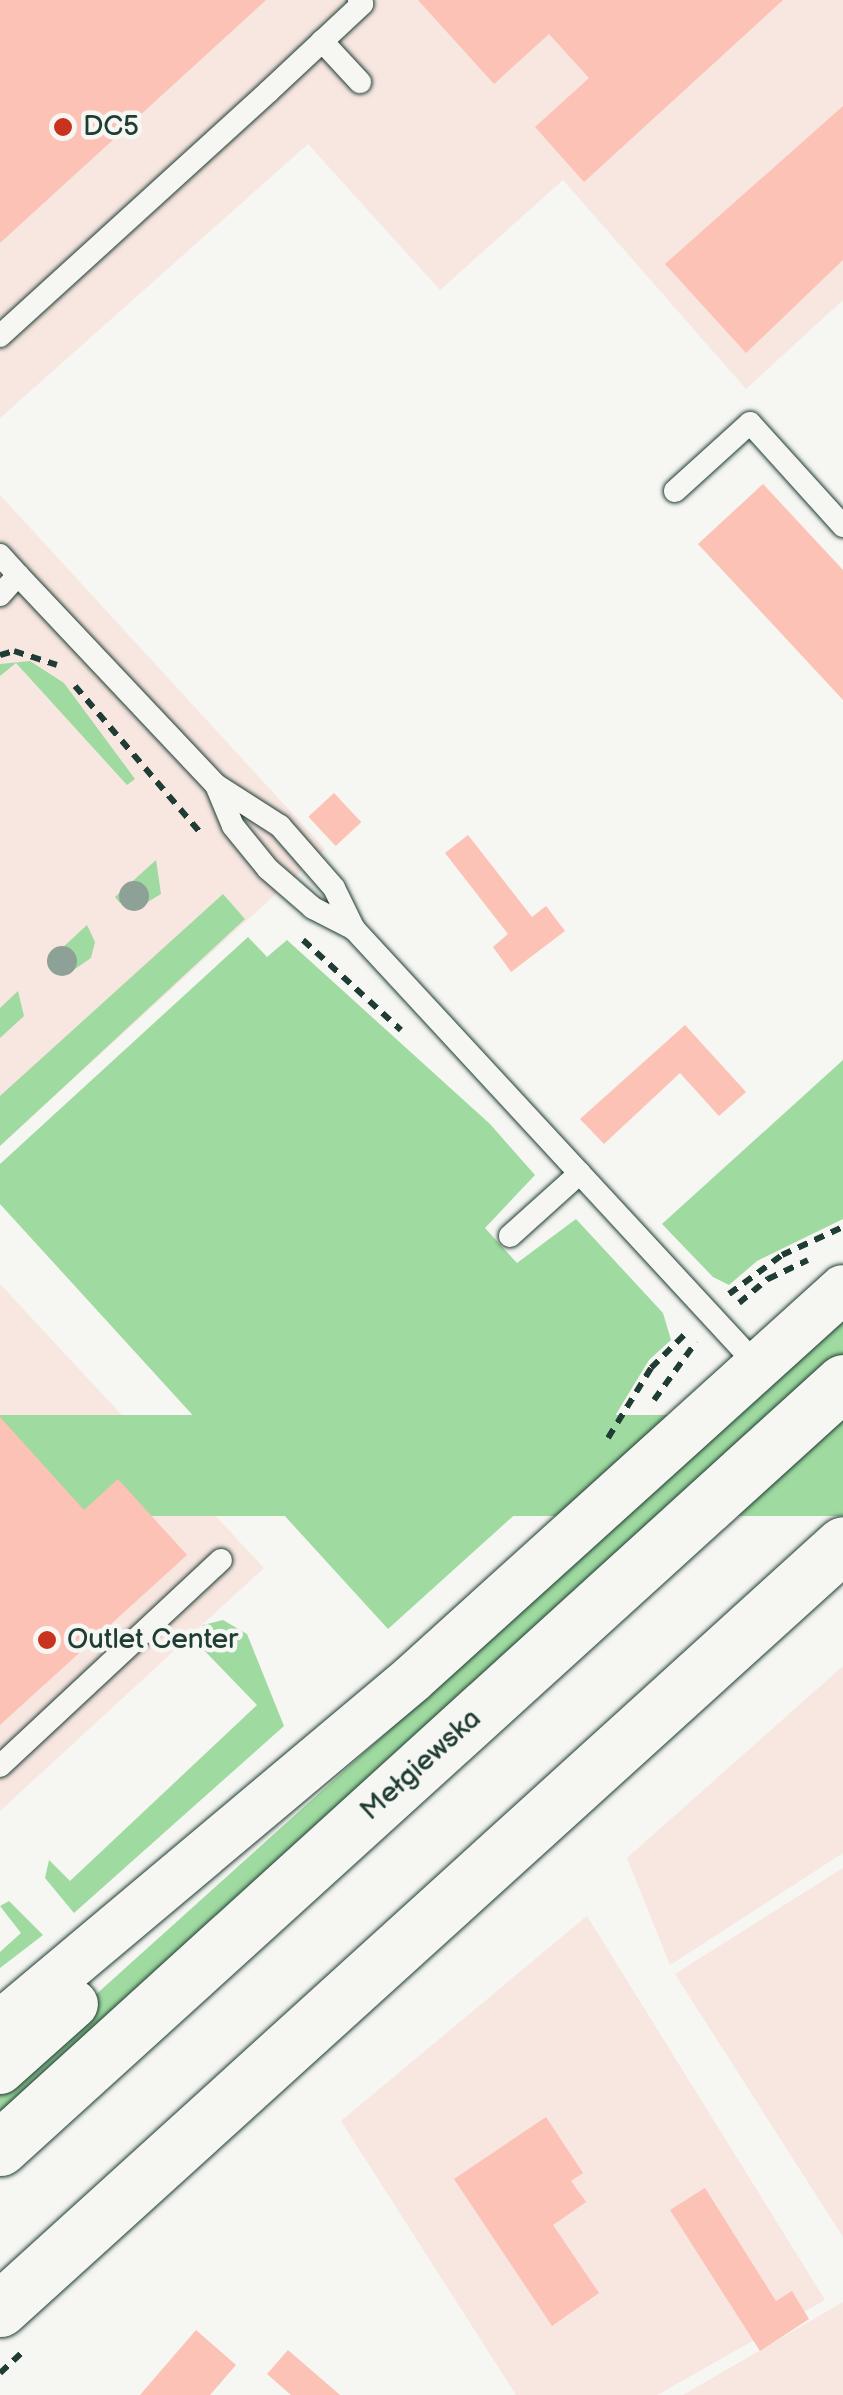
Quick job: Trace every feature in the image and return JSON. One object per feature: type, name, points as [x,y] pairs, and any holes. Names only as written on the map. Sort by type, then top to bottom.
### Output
[{"type":"main road","name":"Mełgiewska","points":[[0,2148],[843,1382]]},
{"type":"main road","points":[[0,2309],[843,1544]]},
{"type":"street","points":[[0,2025],[412,1679],[843,1288]]},
{"type":"street","points":[[0,2070],[295,1801],[412,1679]]},
{"type":"lane","points":[[0,336],[362,4],[359,0]]},
{"type":"lane","points":[[322,41],[360,82]]},
{"type":"lane","points":[[675,491],[750,424],[843,526]]},
{"type":"lane","points":[[0,555],[216,784],[280,826],[334,888],[354,929]]},
{"type":"lane","points":[[0,595],[18,575]]},
{"type":"lane","points":[[216,784],[232,826],[278,879],[354,929],[758,1366]]},
{"type":"lane","points":[[510,1236],[580,1173]]},
{"type":"lane","points":[[0,1766],[221,1560]]},
{"type":"path","points":[[0,655],[14,651],[58,666],[192,829],[210,840]]},
{"type":"path","points":[[293,930],[411,1039]]},
{"type":"path","points":[[602,1445],[651,1368],[680,1338],[761,1267],[843,1227]]},
{"type":"path","points":[[680,1324],[680,1338]]},
{"type":"shaded area","points":[[0,0],[843,0],[843,300],[746,389],[563,180],[440,290],[308,144],[0,418]]},
{"type":"shaded area","points":[[0,495],[325,849],[0,1146]]},
{"type":"shaded area","points":[[0,1284],[264,1568],[0,1811]]},
{"type":"shaded area","points":[[843,1666],[843,1853],[670,1965],[627,1858]]},
{"type":"shaded area","points":[[843,1868],[843,2237],[675,1974]]},
{"type":"shaded area","points":[[587,1916],[825,2300],[657,2395],[516,2395],[341,2121]]},
{"type":"shaded area","points":[[843,2302],[843,2395],[683,2395]]},
{"type":"green space","points":[[30,661],[64,683],[135,779],[127,785],[16,663],[0,676],[0,664]]},
{"type":"green space","points":[[156,860],[161,894],[141,906],[120,903],[115,897]]},
{"type":"green space","points":[[223,894],[245,919],[0,1146],[0,1096]]},
{"type":"green space","points":[[87,925],[95,942],[91,958],[72,971],[51,967],[47,962]]},
{"type":"green space","points":[[248,937],[267,957],[287,940],[490,1124],[535,1175],[485,1228],[517,1263],[576,1219],[663,1313],[671,1340],[649,1360],[604,1434],[388,1629],[0,1204],[0,1164]]},
{"type":"green space","points":[[18,991],[24,1016],[0,1038],[0,1008]]},
{"type":"green space","points":[[843,1060],[843,1219],[757,1261],[729,1285],[713,1277],[662,1224]]},
{"type":"green space","points":[[843,1321],[843,1354],[0,2120],[0,2081]]},
{"type":"green space","points":[[0,1415],[843,1415],[843,1516],[0,1516]]},
{"type":"green space","points":[[223,1620],[247,1634],[284,1726],[74,1913],[45,1878],[49,1860],[70,1881],[257,1705],[199,1645],[203,1625]]},
{"type":"green space","points":[[9,1901],[43,1935],[0,1968],[0,1952],[21,1933],[0,1906]]},
{"type":"building","name":"DC5","points":[[0,0],[266,0],[0,243]]},
{"type":"building","points":[[418,0],[783,0],[584,182],[535,127],[589,78],[549,34],[494,84]]},
{"type":"building","points":[[843,106],[843,260],[746,353],[665,264]]},
{"type":"building","points":[[763,484],[843,570],[843,700],[698,544]]},
{"type":"building","points":[[334,793],[361,822],[336,846],[308,817]]},
{"type":"building","points":[[468,835],[532,917],[546,906],[565,931],[511,972],[493,947],[508,934],[445,853]]},
{"type":"building","points":[[685,1025],[746,1092],[719,1116],[680,1073],[604,1144],[580,1119]]},
{"type":"building","name":"Outlet Center","points":[[0,1417],[84,1510],[118,1479],[187,1555],[0,1725]]},
{"type":"building","points":[[546,2117],[583,2173],[571,2181],[586,2202],[553,2225],[599,2293],[552,2326],[454,2179]]},
{"type":"building","points":[[705,2188],[776,2301],[792,2291],[809,2319],[760,2351],[670,2210]]},
{"type":"building","points":[[196,2330],[236,2365],[210,2395],[140,2395]]},
{"type":"building","points":[[288,2350],[340,2395],[291,2395],[267,2374]]},
{"type":"place","name":"DC5","points":[[63,127]]},
{"type":"place","name":"Outlet Center","points":[[47,1640]]}]
